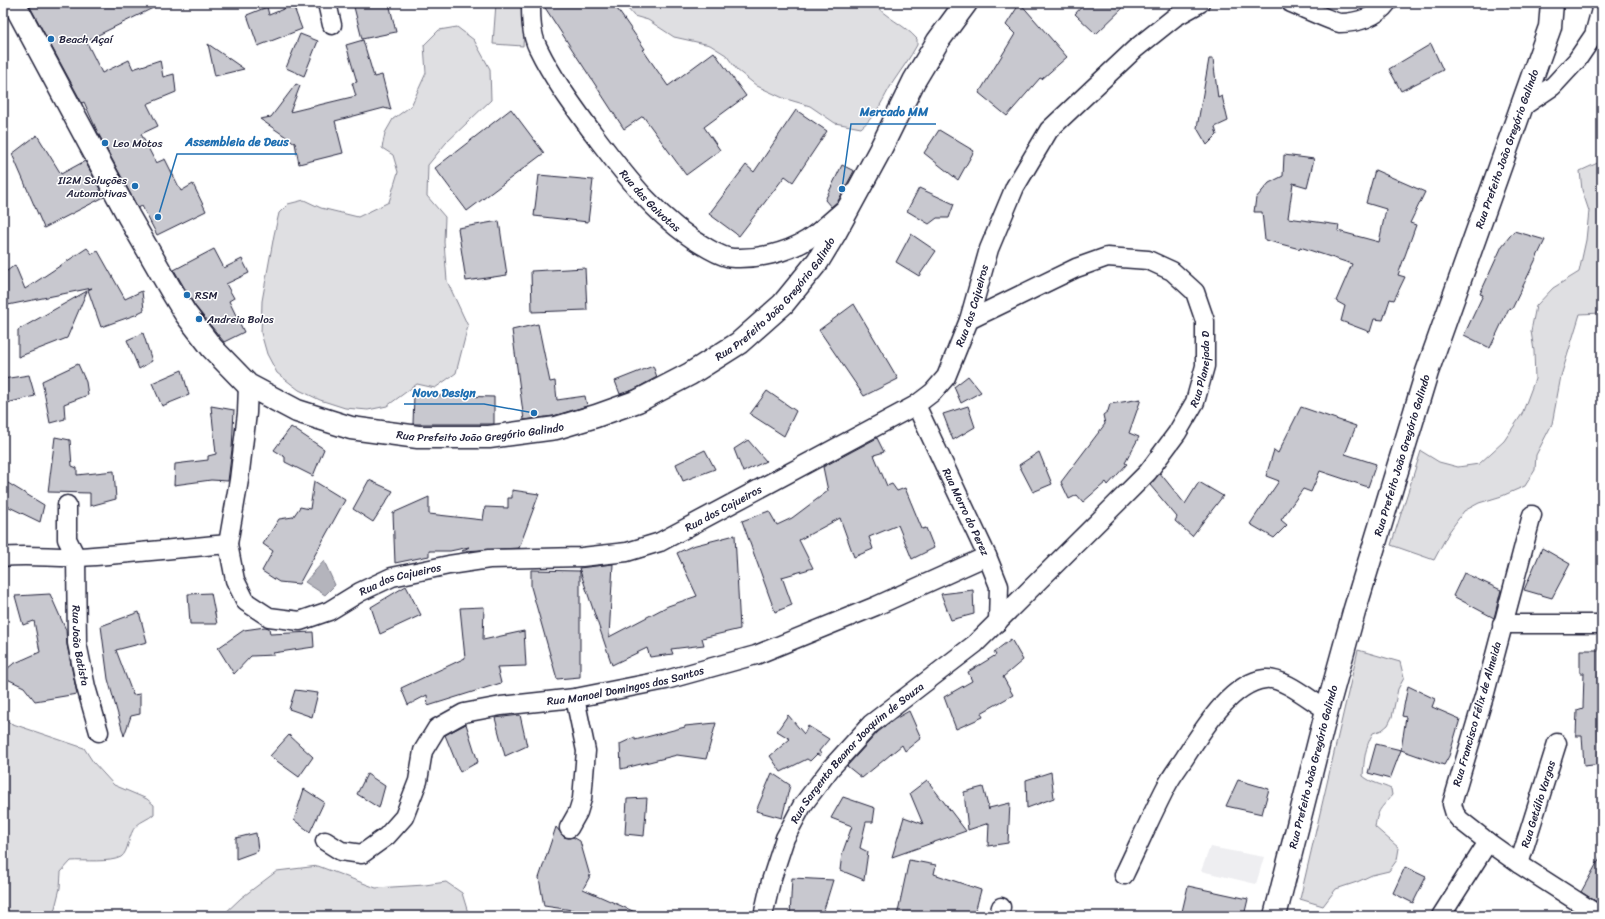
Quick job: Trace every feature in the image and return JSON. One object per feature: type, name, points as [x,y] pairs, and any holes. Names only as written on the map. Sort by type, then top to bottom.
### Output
[{"type":"main road","name":"Rua Prefeito João Gregório Galindo","points":[[14,3],[129,217],[185,313],[212,348],[248,385],[297,411],[352,428],[418,437],[489,437],[556,428],[638,402],[690,374],[739,343],[783,304],[818,261],[879,152],[914,81],[938,41],[966,3]]},
{"type":"main road","name":"Rua Prefeito João Gregório Galindo","points":[[1275,916],[1327,710],[1354,612],[1427,372],[1550,27],[1552,3]]},
{"type":"street","points":[[327,3],[332,25]]},
{"type":"street","name":"Rua das Gaivotas","points":[[531,3],[531,23],[537,46],[560,89],[606,151],[647,201],[673,225],[695,241],[715,252],[733,258],[772,255],[807,240],[850,204]]},
{"type":"street","name":"Rua dos Cajueiros","points":[[248,385],[247,413],[239,480],[228,544],[235,580],[246,602],[269,617],[300,620],[329,611],[360,592],[392,577],[449,565],[489,559],[582,558],[626,552],[660,542],[916,405],[933,392],[946,377],[969,320],[989,249],[1015,187],[1049,130],[1135,49],[1175,16],[1200,3]]},
{"type":"street","points":[[1291,3],[1339,23],[1366,19],[1383,9],[1387,3]]},
{"type":"street","points":[[1522,107],[1553,86],[1577,60],[1594,35],[1602,6]]},
{"type":"street","name":"Rua Planejada D","points":[[969,320],[1069,271],[1108,257],[1148,260],[1172,271],[1195,292],[1205,321],[1204,366],[1195,402],[1177,433],[1148,472],[998,622]]},
{"type":"street","name":"Rua Morro do Perez","points":[[916,405],[987,556],[999,586],[998,622]]},
{"type":"street","name":"Rua João Batista","points":[[67,505],[67,539],[76,557],[77,643],[86,687],[100,732]]},
{"type":"street","name":"Rua Francisco Félix de Almeida","points":[[1488,842],[1460,820],[1455,814],[1452,804],[1485,693],[1532,515]]},
{"type":"street","points":[[3,557],[76,557],[228,544]]},
{"type":"street","name":"Rua Manoel Domingos dos Santos","points":[[325,841],[340,851],[362,854],[386,836],[404,817],[418,781],[423,751],[437,728],[464,713],[501,706],[575,698],[666,680],[756,655],[876,606],[987,556]]},
{"type":"street","name":"Rua Sargento Beanor Joaquim de Souza","points":[[763,916],[771,881],[785,838],[802,806],[830,769],[871,724],[975,644],[998,622]]},
{"type":"street","points":[[1502,624],[1602,624]]},
{"type":"street","points":[[1124,876],[1166,786],[1201,733],[1237,692],[1253,683],[1265,679],[1274,680],[1284,683],[1327,710]]},
{"type":"street","points":[[569,828],[578,812],[582,799],[586,751],[575,698]]},
{"type":"street","name":"Rua Getúlio Vargas","points":[[1520,864],[1557,743]]},
{"type":"street","points":[[1441,916],[1488,842],[1597,915]]},
{"type":"shaded area","points":[[496,3],[526,3],[523,46],[493,44]]},
{"type":"shaded area","points":[[627,3],[874,3],[884,13],[912,34],[917,39],[917,45],[876,112],[861,128],[835,123],[810,106],[783,98],[757,86],[737,70],[726,55],[710,45],[674,37],[648,20],[634,16],[628,9]]},
{"type":"shaded area","points":[[457,27],[474,40],[490,69],[491,100],[446,143],[428,165],[427,196],[445,217],[444,242],[447,281],[468,326],[456,373],[435,388],[417,384],[387,406],[368,410],[345,408],[320,400],[299,390],[277,373],[267,354],[261,333],[262,301],[279,213],[288,204],[304,200],[321,208],[358,217],[389,202],[398,172],[393,155],[382,148],[385,133],[393,119],[411,106],[426,73],[424,45],[439,30]]},
{"type":"shaded area","points":[[1602,161],[1602,313],[1580,314],[1561,376],[1552,424],[1536,455],[1535,470],[1525,486],[1502,496],[1479,503],[1464,511],[1449,532],[1434,560],[1391,545],[1421,451],[1439,462],[1458,467],[1479,464],[1504,441],[1522,414],[1535,379],[1534,351],[1531,331],[1536,306],[1553,288],[1579,272],[1586,240],[1589,211],[1582,190],[1580,171]]},
{"type":"shaded area","points":[[324,561],[335,585],[325,595],[305,582]]},
{"type":"shaded area","points":[[1358,650],[1400,662],[1404,678],[1398,689],[1392,717],[1388,725],[1382,730],[1373,733],[1370,738],[1365,754],[1363,776],[1373,782],[1391,789],[1392,795],[1379,812],[1375,827],[1399,848],[1397,860],[1389,871],[1372,875],[1336,889],[1323,906],[1300,899]]},
{"type":"shaded area","points":[[3,716],[10,723],[84,748],[93,762],[114,785],[147,799],[154,805],[154,814],[133,829],[124,855],[116,859],[104,861],[71,861],[61,872],[60,888],[53,916],[3,916]]},
{"type":"shaded area","points":[[1210,847],[1264,857],[1256,884],[1201,871]]},
{"type":"shaded area","points":[[318,866],[376,888],[446,882],[462,893],[469,916],[222,916],[241,898],[277,871]]},
{"type":"building","points":[[28,3],[163,3],[86,41],[102,73],[129,60],[133,69],[160,60],[163,77],[174,74],[176,92],[147,104],[158,126],[141,134],[156,163],[165,159],[181,191],[193,184],[206,211],[157,235],[142,206],[138,208],[98,133],[84,102],[82,103]]},
{"type":"building","points":[[353,3],[389,3],[396,32],[362,39]]},
{"type":"building","points":[[542,3],[613,3],[645,49],[643,50],[668,86],[714,52],[746,96],[704,127],[720,150],[686,175],[643,116],[624,129]]},
{"type":"building","points":[[1020,3],[1067,57],[1042,79],[1040,78],[1007,116],[979,93],[1015,34],[1006,25]]},
{"type":"building","points":[[1085,3],[1128,3],[1096,34],[1075,14]]},
{"type":"building","points":[[293,5],[302,29],[258,46],[247,15],[267,7],[269,15]]},
{"type":"building","points":[[300,34],[318,41],[304,76],[286,68]]},
{"type":"building","points":[[363,40],[374,77],[382,75],[391,110],[384,108],[335,121],[343,153],[299,164],[295,143],[260,119],[271,117],[296,84],[300,86],[290,112],[356,96],[352,83],[357,82],[346,45]]},
{"type":"building","points":[[208,44],[244,69],[215,76]]},
{"type":"building","points":[[1431,44],[1443,70],[1401,91],[1389,69]]},
{"type":"building","points":[[1209,59],[1213,59],[1218,98],[1222,96],[1228,121],[1215,127],[1217,135],[1207,145],[1197,128]]},
{"type":"building","points":[[511,109],[544,153],[467,211],[435,168]]},
{"type":"building","points":[[796,110],[827,131],[793,182],[785,176],[739,236],[709,214],[746,165],[754,172]]},
{"type":"building","points":[[939,130],[974,151],[958,180],[924,153]]},
{"type":"building","points":[[37,135],[61,174],[85,161],[104,197],[44,228],[12,154]]},
{"type":"building","points":[[1284,155],[1314,159],[1307,187],[1293,183],[1288,218],[1339,225],[1338,231],[1379,242],[1386,209],[1366,203],[1375,170],[1425,192],[1410,223],[1416,225],[1398,275],[1405,277],[1394,300],[1390,299],[1383,320],[1374,319],[1370,332],[1341,321],[1345,306],[1336,301],[1352,264],[1300,247],[1300,249],[1265,240],[1262,212],[1254,212],[1256,198],[1269,183],[1283,176]]},
{"type":"building","points":[[842,165],[854,171],[838,201],[831,207],[825,200]]},
{"type":"building","points":[[539,175],[593,180],[588,222],[534,216]]},
{"type":"building","points":[[919,188],[954,204],[949,218],[937,218],[929,224],[907,211]]},
{"type":"building","points":[[499,221],[507,275],[466,281],[458,228]]},
{"type":"building","points":[[1514,231],[1545,240],[1512,309],[1509,308],[1490,348],[1464,335],[1483,295],[1480,294],[1502,246]]},
{"type":"building","points":[[911,234],[936,251],[919,276],[896,262]]},
{"type":"building","points":[[87,248],[92,254],[98,251],[125,299],[142,291],[144,310],[138,314],[101,327],[88,290],[92,288],[3,306],[3,274],[15,265],[25,289]]},
{"type":"building","points":[[214,249],[224,268],[242,259],[249,273],[226,284],[234,298],[229,301],[244,332],[224,342],[195,306],[174,270]]},
{"type":"building","points":[[585,268],[587,310],[532,312],[531,271]]},
{"type":"building","points":[[87,291],[67,338],[18,357],[18,330]]},
{"type":"building","points":[[854,304],[898,379],[864,396],[819,330]]},
{"type":"building","points":[[538,324],[550,382],[555,381],[557,400],[585,396],[587,406],[553,416],[524,420],[512,330]]},
{"type":"building","points":[[143,333],[152,361],[139,369],[127,340]]},
{"type":"building","points":[[78,364],[86,382],[88,395],[64,404],[65,419],[50,423],[42,381]]},
{"type":"building","points":[[653,366],[657,377],[633,390],[620,394],[615,381]]},
{"type":"building","points":[[182,370],[189,395],[162,406],[152,383]]},
{"type":"building","points":[[29,375],[35,396],[3,404],[3,379]]},
{"type":"building","points":[[968,376],[981,392],[961,403],[954,387]]},
{"type":"building","points":[[767,391],[796,411],[784,436],[750,414]]},
{"type":"building","points":[[414,395],[494,397],[494,424],[413,424]]},
{"type":"building","points":[[1141,399],[1129,433],[1139,437],[1125,463],[1127,464],[1108,485],[1106,482],[1083,502],[1077,495],[1069,499],[1061,482],[1105,424],[1103,415],[1108,411],[1110,404]]},
{"type":"building","points":[[211,406],[234,410],[232,449],[228,481],[211,480],[174,485],[175,464],[208,460],[208,456],[216,454]]},
{"type":"building","points":[[968,406],[975,427],[953,440],[943,414]]},
{"type":"building","points":[[1301,407],[1356,426],[1345,454],[1376,464],[1368,487],[1320,471],[1311,492],[1303,489],[1281,520],[1287,525],[1274,538],[1250,524],[1279,481],[1266,476],[1274,450],[1278,453]]},
{"type":"building","points":[[291,427],[324,449],[313,476],[285,462],[285,457],[274,450]]},
{"type":"building","points":[[55,437],[70,440],[72,466],[77,468],[77,475],[114,471],[116,499],[90,506],[90,493],[48,492]]},
{"type":"building","points":[[877,438],[884,452],[874,455],[887,486],[892,484],[897,491],[905,488],[922,529],[926,528],[934,548],[912,559],[898,525],[869,537],[873,549],[854,557],[840,518],[799,540],[813,568],[782,577],[792,605],[775,612],[742,521],[769,511],[777,525],[792,518],[828,491],[823,467]]},
{"type":"building","points":[[748,440],[766,461],[743,472],[734,449]]},
{"type":"building","points":[[705,450],[715,469],[683,481],[676,464]]},
{"type":"building","points":[[1039,452],[1052,484],[1033,492],[1019,465]]},
{"type":"building","points":[[1160,473],[1185,504],[1199,482],[1223,496],[1192,536],[1175,521],[1177,517],[1150,485]]},
{"type":"building","points":[[3,480],[44,505],[40,522],[3,504]]},
{"type":"building","points":[[369,480],[393,491],[373,522],[353,509]]},
{"type":"building","points":[[314,481],[345,500],[299,584],[279,582],[262,571],[273,551],[263,544],[279,519],[293,517],[300,507],[310,509]]},
{"type":"building","points":[[512,490],[539,494],[519,548],[462,551],[469,547],[450,551],[429,551],[429,556],[395,563],[393,513],[429,497],[429,514],[483,520],[485,507],[508,508],[508,498],[512,498]]},
{"type":"building","points":[[735,535],[740,629],[702,638],[704,645],[671,649],[673,654],[650,657],[647,648],[612,665],[579,568],[613,564],[609,637],[668,606],[697,596],[677,553],[692,546]]},
{"type":"building","points":[[1542,548],[1570,564],[1552,598],[1524,590]]},
{"type":"building","points":[[531,570],[580,571],[580,677],[557,679],[531,587]]},
{"type":"building","points":[[1464,573],[1501,590],[1494,618],[1453,596]]},
{"type":"building","points":[[406,586],[421,615],[380,634],[371,607]]},
{"type":"building","points":[[973,590],[974,614],[951,620],[941,594]]},
{"type":"building","points":[[211,593],[217,624],[190,624],[188,594]]},
{"type":"building","points":[[50,594],[66,630],[67,645],[77,694],[35,701],[24,687],[3,677],[3,672],[13,664],[40,652],[34,621],[23,625],[15,596]]},
{"type":"building","points":[[484,607],[483,640],[524,631],[526,666],[497,667],[501,683],[428,706],[427,695],[408,705],[401,688],[465,658],[460,608]]},
{"type":"building","points":[[139,612],[147,642],[116,650],[133,695],[140,694],[140,714],[131,716],[124,736],[108,679],[101,626]]},
{"type":"building","points":[[265,627],[269,628],[270,634],[313,632],[314,647],[273,653],[274,655],[251,656],[234,674],[218,648],[244,630]]},
{"type":"building","points":[[1011,639],[1023,660],[1003,677],[1013,695],[981,713],[983,717],[956,729],[944,697],[972,681],[968,672],[996,655],[994,652]]},
{"type":"building","points":[[1580,650],[1602,650],[1602,764],[1584,766],[1582,736],[1576,736],[1577,710],[1583,708],[1584,673],[1580,673]]},
{"type":"building","points":[[1408,686],[1435,699],[1432,707],[1460,719],[1449,756],[1444,765],[1401,750],[1406,717],[1402,716]]},
{"type":"building","points":[[295,690],[318,693],[312,717],[289,709]]},
{"type":"building","points":[[909,711],[921,738],[905,751],[902,745],[862,778],[847,766],[878,732],[895,719]]},
{"type":"building","points":[[520,715],[527,746],[505,756],[495,718]]},
{"type":"building","points":[[788,715],[804,734],[808,726],[829,739],[819,751],[821,754],[820,756],[817,754],[810,761],[807,759],[781,772],[770,756],[790,739],[777,731]]},
{"type":"building","points":[[716,723],[706,759],[677,755],[621,769],[620,744],[635,737],[635,740],[685,726]]},
{"type":"building","points":[[466,724],[478,762],[460,772],[445,735]]},
{"type":"building","points":[[289,735],[313,757],[299,777],[270,756]]},
{"type":"building","points":[[1376,744],[1401,750],[1390,779],[1368,773]]},
{"type":"building","points":[[1051,772],[1054,798],[1027,808],[1026,780]]},
{"type":"building","points":[[772,773],[790,785],[782,818],[756,811]]},
{"type":"building","points":[[367,774],[385,786],[379,808],[357,794]]},
{"type":"building","points":[[927,780],[966,831],[892,857],[904,817],[923,824],[910,793]]},
{"type":"building","points":[[1238,780],[1269,789],[1262,814],[1226,806]]},
{"type":"building","points":[[983,787],[989,810],[989,808],[1010,803],[1008,843],[988,846],[989,823],[968,830],[964,792]]},
{"type":"building","points":[[304,789],[324,802],[310,832],[294,820]]},
{"type":"building","points":[[843,797],[875,808],[873,822],[866,822],[860,848],[868,852],[864,880],[840,870],[842,854],[852,826],[831,818]]},
{"type":"building","points":[[647,798],[644,836],[625,834],[627,799]]},
{"type":"building","points":[[556,827],[564,837],[573,837],[580,841],[590,876],[583,889],[644,916],[592,916],[593,913],[544,906],[539,878]]},
{"type":"building","points":[[256,833],[258,851],[236,859],[236,838]]},
{"type":"building","points":[[1602,854],[1602,905],[1581,892]]},
{"type":"building","points":[[909,860],[936,865],[934,874],[981,890],[974,916],[897,916]]},
{"type":"building","points":[[1405,867],[1426,877],[1413,903],[1393,893]]},
{"type":"building","points":[[792,878],[833,880],[822,916],[790,916]]},
{"type":"building","points":[[1188,886],[1248,899],[1244,916],[1181,916]]},
{"type":"place","name":"Beach Açaí","points":[[51,39]]},
{"type":"place","name":"Leo Motos","points":[[105,143]]},
{"type":"place","name":"II2M Soluções Automotivas","points":[[135,186]]},
{"type":"place","name":"Mercado MM","points":[[842,189]]},
{"type":"place","name":"Assembleia de Deus","points":[[158,217]]},
{"type":"place","name":"RSM","points":[[187,295]]},
{"type":"place","name":"Andreia Bolos","points":[[199,319]]},
{"type":"place","name":"Novo Design","points":[[534,413]]}]
